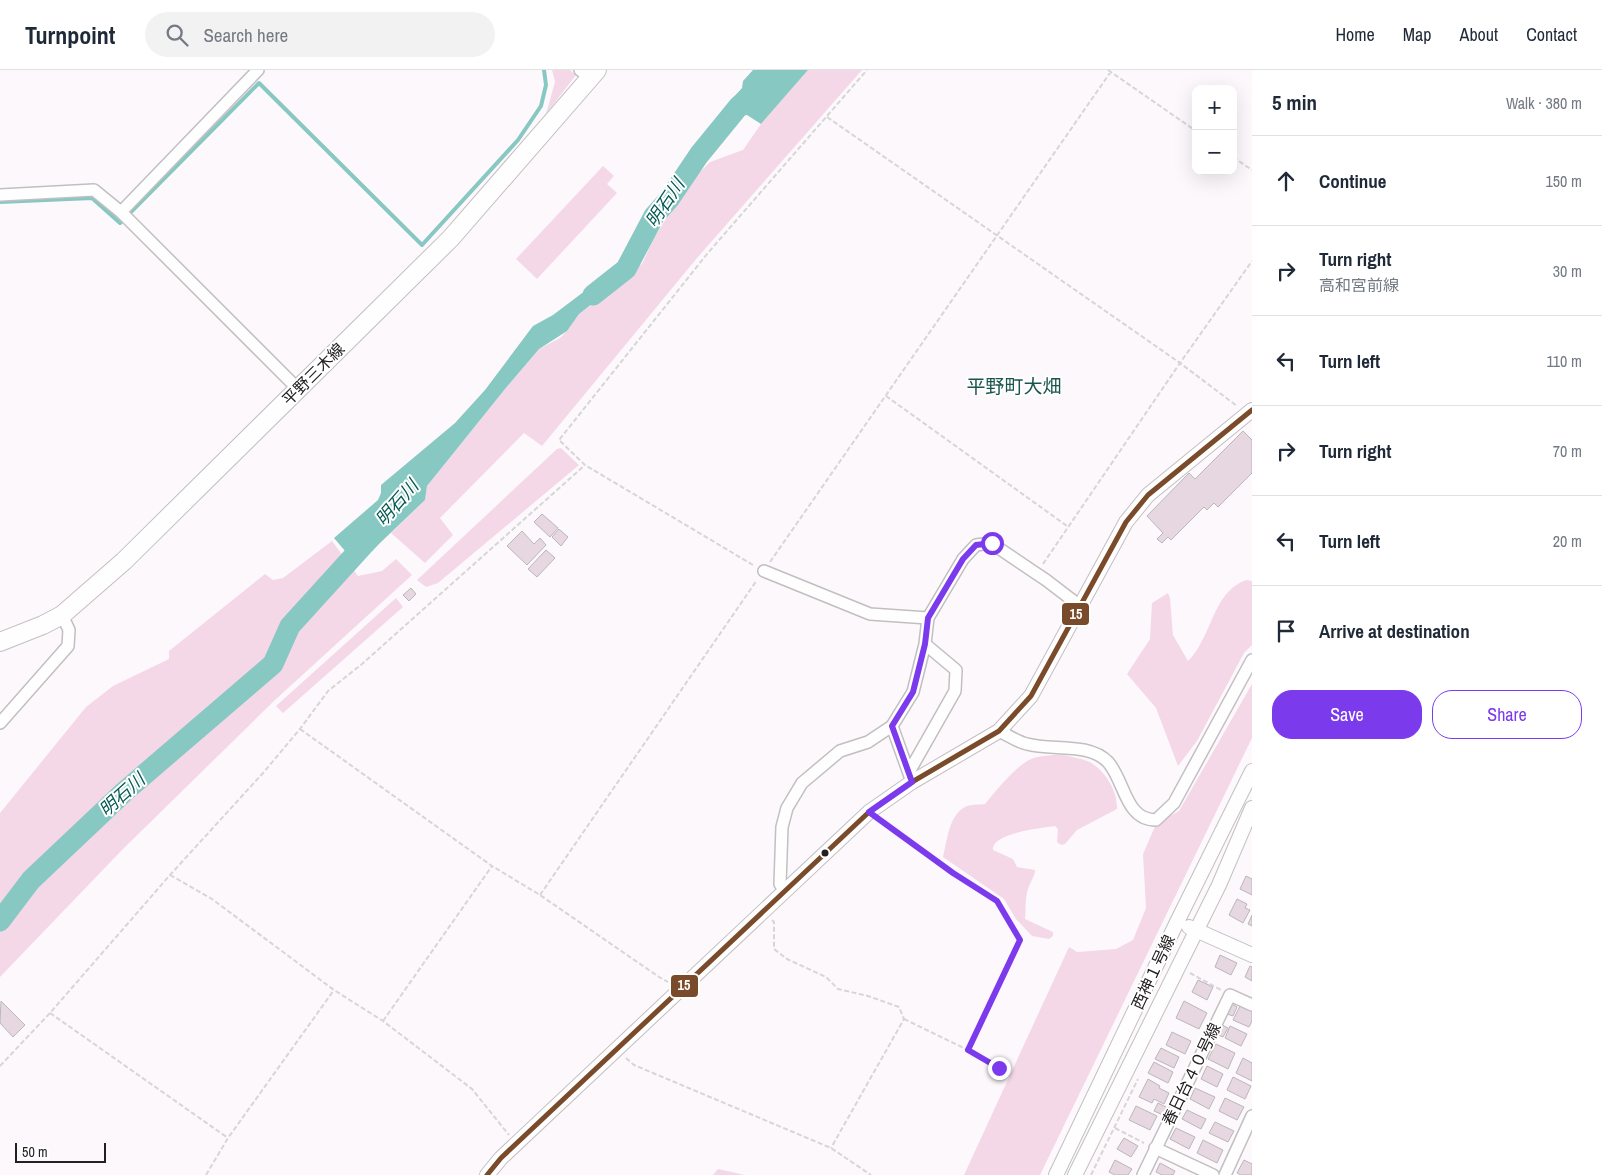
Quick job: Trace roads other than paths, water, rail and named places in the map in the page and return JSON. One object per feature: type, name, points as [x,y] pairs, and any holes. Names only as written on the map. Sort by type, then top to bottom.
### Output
[{"type":"main road","name":"平野三木線","points":[[0,642],[43,625],[62,615],[124,561],[451,238],[589,73]]},
{"type":"street","points":[[121,212],[258,70]]},
{"type":"street","points":[[0,195],[94,190],[121,212],[298,389]]},
{"type":"street","points":[[487,1175],[501,1158],[869,812],[910,777],[999,731],[1031,696],[1126,522],[1148,495],[1250,412]]},
{"type":"street","points":[[785,891],[780,884],[782,827],[787,808],[802,783],[840,751],[868,742],[892,726],[913,692],[925,644],[928,618],[963,559],[976,545],[992,543],[1080,606]]},
{"type":"street","points":[[764,571],[870,614],[928,618]]},
{"type":"street","points":[[0,723],[68,646],[69,630],[62,615]]},
{"type":"street","points":[[910,777],[955,691],[956,670],[925,644]]},
{"type":"street","points":[[999,731],[1025,744],[1094,752],[1108,762],[1130,806],[1142,818],[1156,820],[1174,804],[1252,660]]},
{"type":"street","points":[[892,726],[910,777]]},
{"type":"street","name":"西神１号線","points":[[1056,1175],[1177,922],[1252,771]]},
{"type":"street","name":"西神１号線","points":[[1075,1175],[1219,885],[1252,808]]},
{"type":"street","points":[[1177,922],[1252,955]]},
{"type":"street","name":"春日台４０号線","points":[[1143,1175],[1230,994],[1252,1005]]},
{"type":"street","points":[[1225,1175],[1252,1116]]},
{"type":"street","points":[[1155,1148],[1213,1175]]},
{"type":"water","points":[[753,70],[808,70],[761,124],[747,115],[735,117],[727,114],[726,110],[742,88],[743,81]]},
{"type":"water","points":[[610,272],[617,280],[602,296],[579,314],[567,331],[539,349],[427,486],[425,500],[357,565],[334,538],[378,500],[381,493],[381,485],[455,423],[485,390],[533,326],[553,315]]},
{"type":"waterway","points":[[0,202],[92,198],[120,223],[259,83],[422,245],[518,140],[541,106],[546,85],[544,70]]},
{"type":"waterway","name":"明石川","points":[[593,295],[626,269],[654,216],[670,198],[699,155],[739,106],[779,70]]},
{"type":"waterway","name":"明石川","points":[[0,921],[31,880],[124,792],[273,664],[290,626],[370,538]]},
{"type":"district","name":"平野町大畑","points":[[1014,386]]}]
